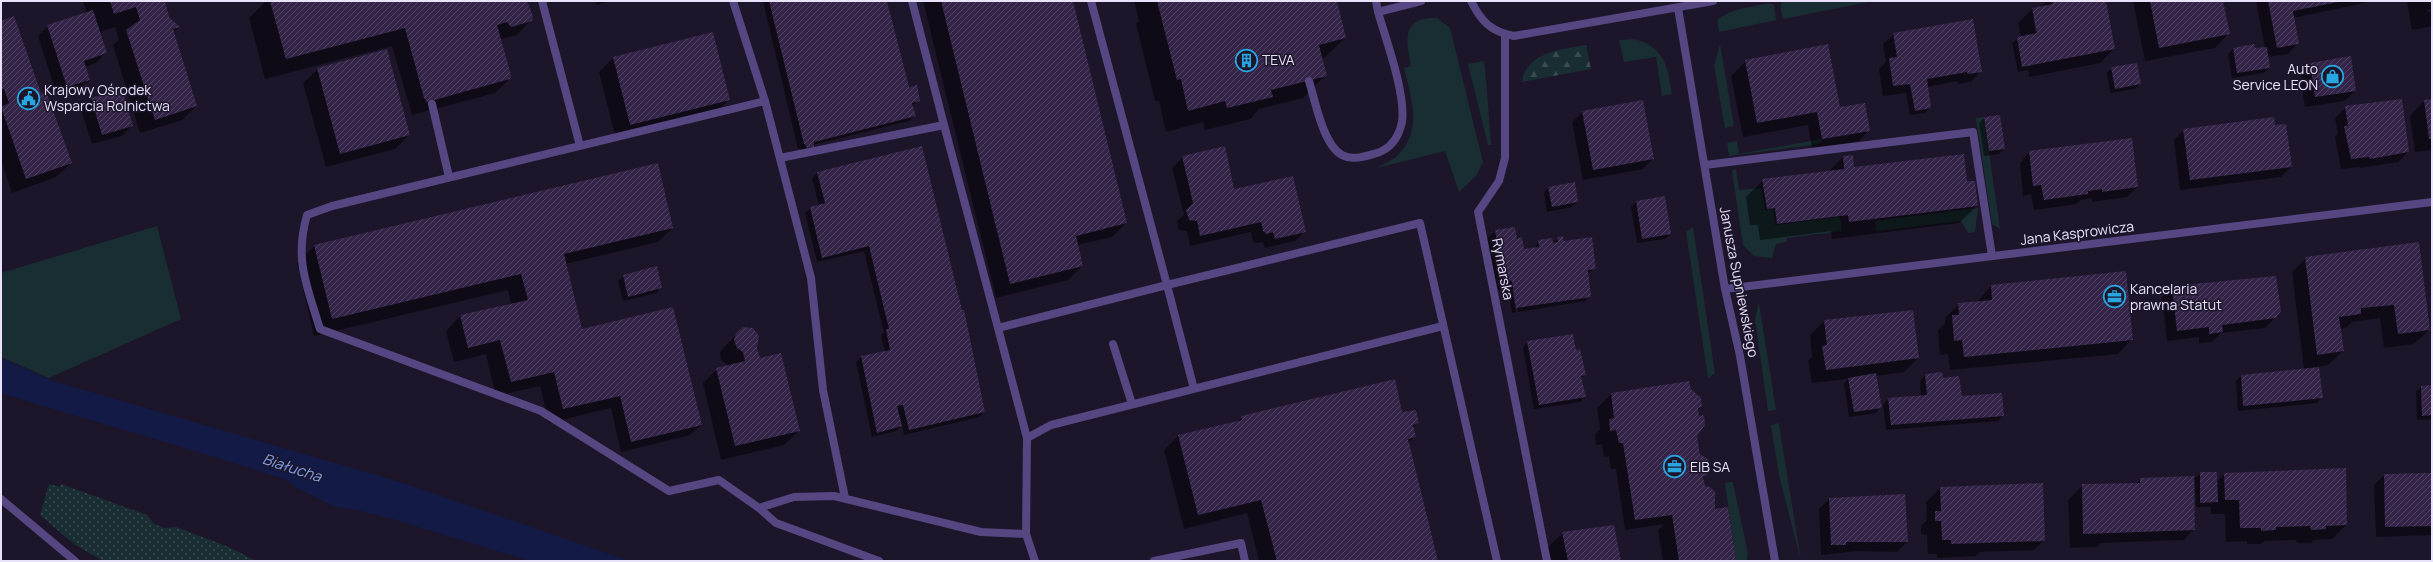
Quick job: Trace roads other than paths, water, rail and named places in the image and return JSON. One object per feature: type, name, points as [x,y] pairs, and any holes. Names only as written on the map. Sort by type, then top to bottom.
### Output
[{"type":"street","points":[[542,1],[580,146]]},
{"type":"street","points":[[733,1],[766,101],[811,278],[823,390],[845,498]]},
{"type":"street","points":[[912,1],[1027,438],[1026,534],[1035,561]]},
{"type":"street","points":[[1092,1],[1194,388]]},
{"type":"street","points":[[1309,81],[1325,136],[1341,155],[1359,158],[1386,150],[1399,136],[1402,120],[1402,102],[1376,1]]},
{"type":"street","points":[[1378,12],[1421,1]]},
{"type":"street","points":[[1471,1],[1483,23],[1505,35],[1524,36],[1713,1]]},
{"type":"street","name":"Janusza Supniewskiego","points":[[1678,8],[1725,289],[1740,356],[1775,561]]},
{"type":"street","name":"Rymarska","points":[[1505,35],[1505,158],[1499,181],[1478,212],[1547,561]]},
{"type":"street","points":[[766,101],[332,206],[307,215],[301,238],[302,265],[320,329],[541,411],[669,491],[719,480],[759,508],[776,523],[879,561]]},
{"type":"street","points":[[432,104],[449,178]]},
{"type":"street","points":[[780,158],[944,125]]},
{"type":"street","points":[[1705,165],[1972,132],[1992,256]]},
{"type":"street","name":"Jana Kasprowicza","points":[[1725,289],[2432,202]]},
{"type":"street","points":[[998,328],[1420,223],[1497,561]]},
{"type":"street","points":[[1027,438],[1051,425],[1443,326]]},
{"type":"street","points":[[1113,344],[1132,404]]},
{"type":"street","points":[[759,508],[794,497],[834,496],[982,532],[1026,534]]},
{"type":"street","points":[[1,498],[75,561]]},
{"type":"street","points":[[1154,561],[1241,543],[1245,561]]},
{"type":"water","name":"Białucha","points":[[1,358],[53,381],[400,482],[630,561],[530,561],[389,518],[356,510],[335,507],[297,488],[286,480],[215,457],[1,393]]},
{"type":"place","name":"TEVA","points":[[1247,60]]},
{"type":"place","name":"Auto Service LEON","points":[[2333,77]]},
{"type":"place","name":"Krajowy Ośrodek Wsparcia Rolnictwa","points":[[28,98]]},
{"type":"place","name":"Kancelaria prawna Statut","points":[[2115,297]]},
{"type":"place","name":"EIB SA","points":[[1675,467]]}]
